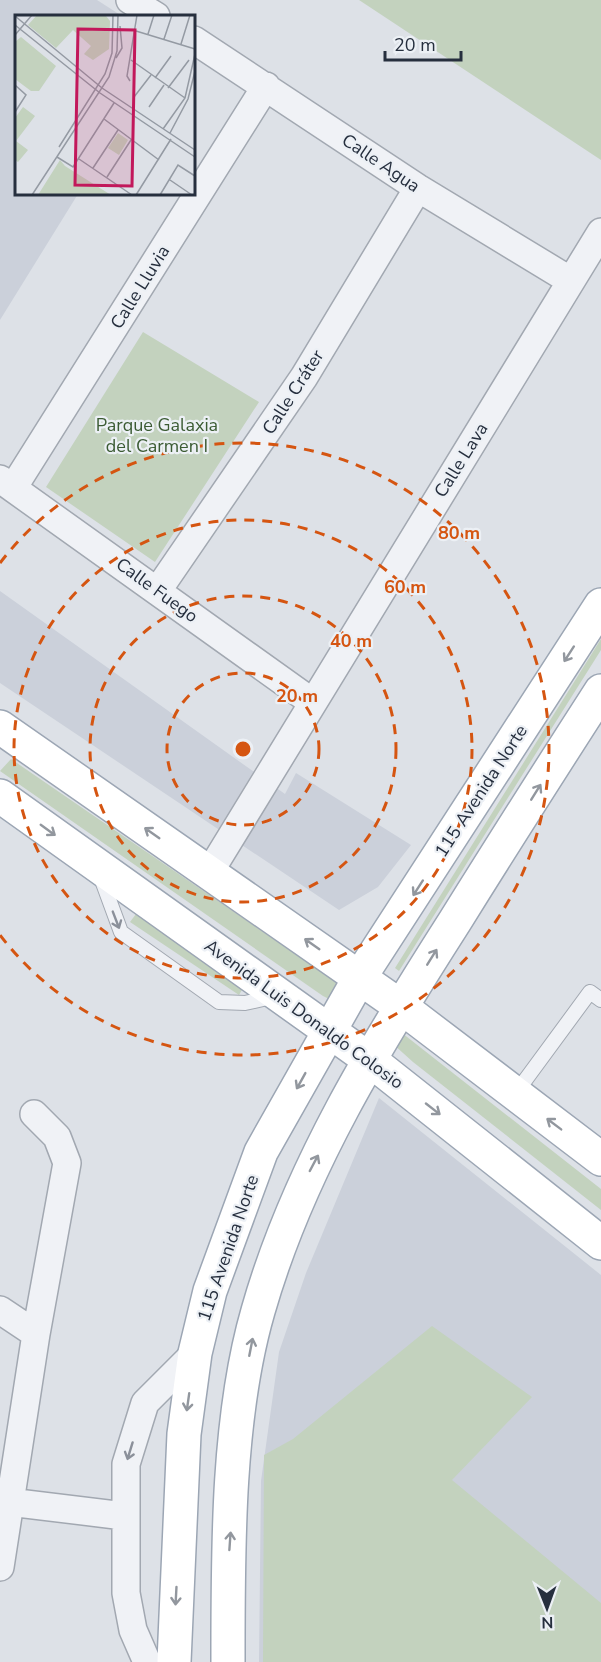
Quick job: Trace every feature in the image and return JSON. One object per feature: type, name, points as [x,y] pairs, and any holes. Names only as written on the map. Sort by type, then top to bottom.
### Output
[{"type":"main road","name":"115 Avenida Norte","points":[[174,1662],[184,1434],[195,1353],[210,1291],[261,1152],[360,977],[601,605]]},
{"type":"main road","points":[[228,1662],[228,1556],[239,1404],[258,1312],[302,1187],[400,1006],[601,691]]},
{"type":"main road","points":[[0,727],[360,977],[601,1159]]},
{"type":"main road","name":"Avenida Luis Donaldo Colosio","points":[[0,796],[330,1030],[601,1243]]},
{"type":"street","points":[[130,0],[154,15]]},
{"type":"street","name":"Calle Agua","points":[[195,41],[418,188],[571,281]]},
{"type":"street","name":"Calle Lluvia","points":[[7,484],[266,86]]},
{"type":"street","name":"Calle Cráter","points":[[158,590],[304,378],[418,188]]},
{"type":"street","name":"Calle Lava","points":[[209,873],[601,232]]},
{"type":"street","name":"Calle Fuego","points":[[7,484],[312,702]]},
{"type":"street","points":[[0,1567],[36,1334],[67,1163],[57,1137],[33,1114]]},
{"type":"street","points":[[0,1310],[36,1334]]},
{"type":"street","points":[[147,1662],[133,1630],[126,1593],[124,1516],[126,1464],[145,1403],[195,1353]]},
{"type":"street","points":[[9,1502],[124,1516]]},
{"type":"lane","points":[[515,1094],[590,992],[601,1000]]},
{"type":"shaded area","points":[[0,0],[97,0],[120,15],[15,15],[15,195],[77,195],[0,320]]},
{"type":"shaded area","points":[[0,591],[285,794],[296,773],[411,845],[378,887],[339,910],[0,683]]},
{"type":"shaded area","points":[[379,1098],[601,1275],[601,1662],[259,1662],[261,1481],[279,1352],[306,1273]]},
{"type":"green space","points":[[359,0],[601,0],[601,160]]},
{"type":"green space","name":"Parque Galaxia del Carmen I","points":[[143,332],[259,402],[155,562],[46,487]]},
{"type":"green space","points":[[601,639],[601,650],[399,971],[395,968]]},
{"type":"green space","points":[[11,759],[342,986],[331,1000],[323,996],[0,771]]},
{"type":"green space","points":[[136,914],[243,988],[239,995],[130,922]]},
{"type":"green space","points":[[402,1033],[601,1189],[601,1210],[413,1062],[393,1044]]},
{"type":"green space","points":[[432,1326],[532,1397],[452,1480],[601,1603],[601,1662],[263,1662],[264,1455],[293,1439]]}]
